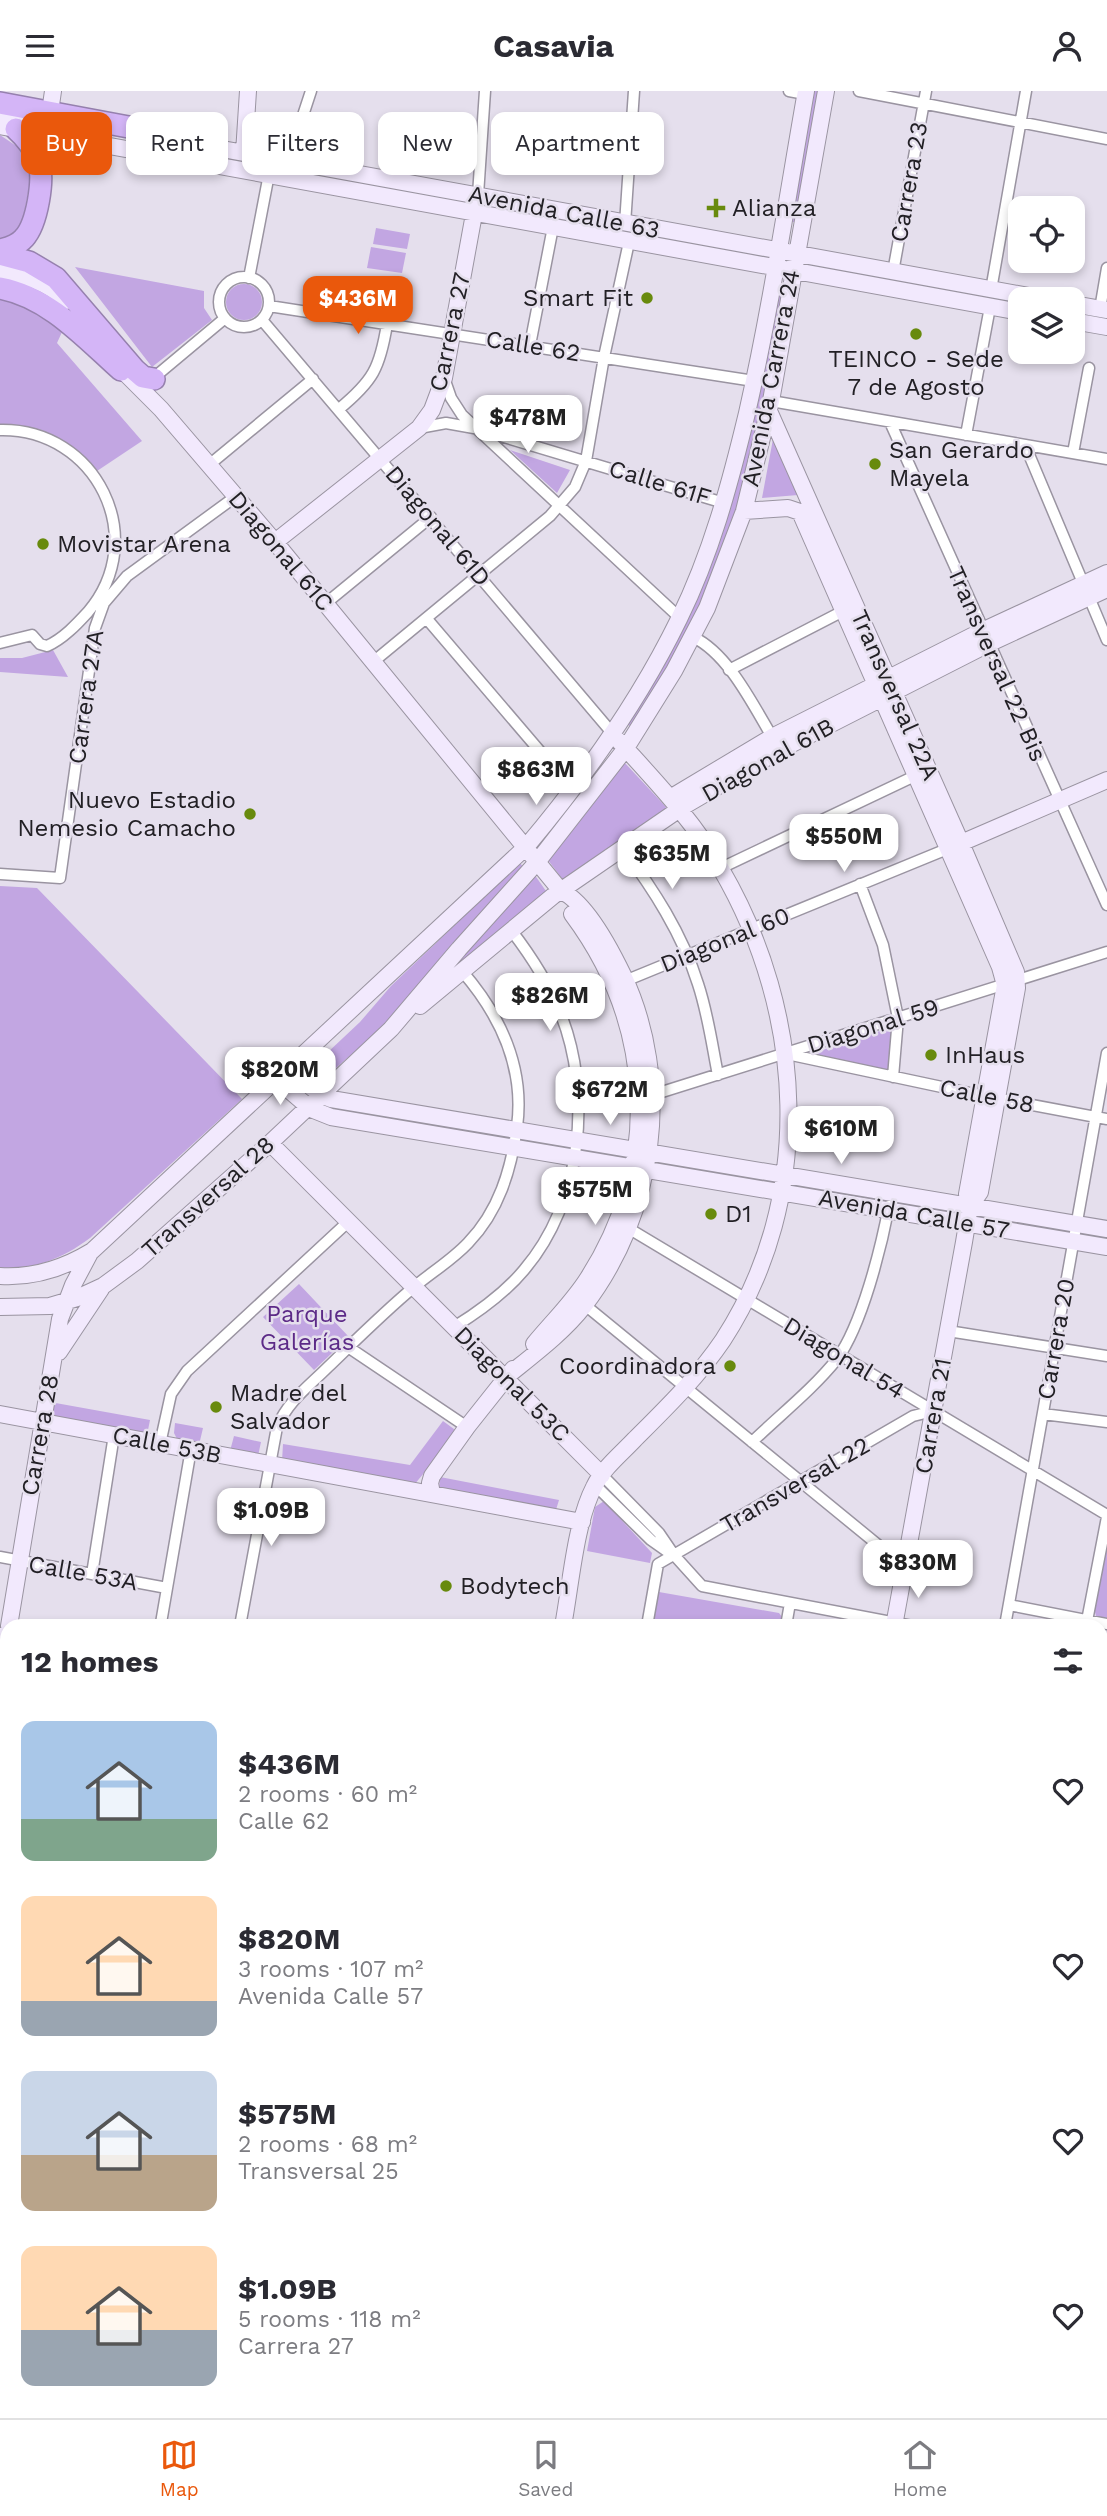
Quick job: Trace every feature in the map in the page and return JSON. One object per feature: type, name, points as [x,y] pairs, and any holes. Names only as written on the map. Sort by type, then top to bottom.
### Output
[{"type":"highway","points":[[0,252],[19,243],[32,226],[41,177],[35,151],[6,120],[52,101],[126,125]]},
{"type":"highway","points":[[0,252],[29,262],[56,278],[135,370],[143,377],[154,379]]},
{"type":"highway","points":[[0,288],[43,304],[124,372]]},
{"type":"main road","points":[[247,112],[248,91]]},
{"type":"main road","name":"Avenida Carrera 24","points":[[538,861],[626,748],[674,671],[720,577],[744,511],[770,406],[827,91]]},
{"type":"main road","name":"Avenida Carrera 24","points":[[526,847],[573,790],[613,734],[680,618],[708,551],[724,503],[754,380],[806,92]]},
{"type":"main road","name":"Avenida Calle 63","points":[[6,120],[126,136]]},
{"type":"main road","name":"Avenida Calle 63","points":[[6,120],[242,168]]},
{"type":"main road","name":"Avenida Calle 63","points":[[276,175],[625,223],[1008,293]]},
{"type":"main road","name":"Avenida Calle 63","points":[[351,175],[476,203],[553,227],[1008,310]]},
{"type":"main road","name":"Carrera 27","points":[[275,542],[419,428],[432,410],[444,378],[476,203]]},
{"type":"main road","name":"Diagonal 61C","points":[[0,272],[34,280],[59,294],[124,372],[161,409],[275,542],[538,861],[561,891],[563,902],[620,983],[627,1027],[646,1097],[640,1168],[622,1225],[598,1262],[580,1300],[556,1335],[506,1377],[432,1476],[432,1494]]},
{"type":"main road","points":[[1085,306],[1104,310]]},
{"type":"main road","points":[[1085,323],[1107,327]]},
{"type":"main road","name":"Transversal 22A","points":[[770,406],[849,608]]},
{"type":"main road","name":"Transversal 22A","points":[[744,511],[788,508],[797,510],[849,608],[954,846],[1013,964],[1011,983]]},
{"type":"main road","name":"Diagonal 61B","points":[[391,1029],[510,930],[622,847],[674,804],[776,743],[985,637],[1086,590],[1107,573]]},
{"type":"main road","name":"Diagonal 61B","points":[[1086,590],[1107,589]]},
{"type":"main road","points":[[564,1619],[582,1522],[598,1480],[686,1387],[721,1343],[747,1298],[766,1253],[781,1192],[789,1115],[786,1053],[773,991],[752,929],[721,868],[674,804],[613,734]]},
{"type":"main road","name":"Diagonal 60","points":[[954,846],[1107,781]]},
{"type":"main road","name":"Transversal 28","points":[[92,1251],[526,847]]},
{"type":"main road","name":"Transversal 28","points":[[0,1307],[33,1308],[66,1302],[103,1286],[146,1253],[271,1143],[391,1029],[538,861]]},
{"type":"main road","name":"Carrera 21","points":[[896,1619],[970,1206],[980,1192],[991,1097],[1011,983]]},
{"type":"main road","name":"Avenida Calle 57","points":[[282,1074],[321,1095],[1107,1230]]},
{"type":"main road","name":"Avenida Calle 57","points":[[282,1074],[308,1107],[331,1117],[1107,1247]]},
{"type":"main road","name":"Diagonal 53C","points":[[271,1143],[506,1377],[598,1480]]},
{"type":"main road","points":[[0,1276],[26,1276],[46,1272],[92,1251]]},
{"type":"main road","name":"Carrera 28","points":[[10,1619],[57,1336],[66,1302],[92,1251]]},
{"type":"main road","points":[[52,1363],[103,1286]]},
{"type":"main road","points":[[33,1308],[57,1336]]},
{"type":"main road","name":"Calle 53B","points":[[0,1414],[582,1522]]},
{"type":"street","points":[[304,112],[311,91]]},
{"type":"street","name":"Carrera 27","points":[[476,203],[485,91]]},
{"type":"street","points":[[625,223],[634,91]]},
{"type":"street","points":[[789,91],[806,92]]},
{"type":"street","points":[[859,91],[1107,139]]},
{"type":"street","name":"Carrera 23","points":[[893,272],[926,91]]},
{"type":"street","points":[[991,290],[1026,91]]},
{"type":"street","points":[[249,278],[269,175]]},
{"type":"street","points":[[530,345],[553,227]]},
{"type":"street","points":[[373,662],[480,576],[559,506],[575,487],[586,461],[604,357],[629,242]]},
{"type":"street","points":[[1104,310],[1107,268]]},
{"type":"street","points":[[249,278],[267,291],[269,306],[262,320],[245,328],[224,319],[218,304],[222,289],[233,279],[249,278]]},
{"type":"street","name":"Calle 62","points":[[269,306],[754,380]]},
{"type":"street","points":[[966,435],[990,307]]},
{"type":"street","points":[[161,409],[154,392],[154,379],[224,319]]},
{"type":"street","name":"Diagonal 61D","points":[[262,320],[613,734]]},
{"type":"street","points":[[339,409],[372,378],[383,349],[387,324]]},
{"type":"street","points":[[1073,453],[1089,368]]},
{"type":"street","points":[[444,378],[455,407],[474,428],[680,618]]},
{"type":"street","points":[[209,465],[313,379]]},
{"type":"street","points":[[770,406],[890,422],[1107,459]]},
{"type":"street","name":"Transversal 22 Bis","points":[[890,422],[1107,905]]},
{"type":"street","name":"Calle 61F","points":[[419,428],[446,423],[474,428],[724,503]]},
{"type":"street","points":[[0,430],[45,437],[66,449],[85,465],[103,492],[111,511],[116,544],[114,563],[105,586],[92,606],[68,631],[47,646],[35,641],[32,635],[0,643]]},
{"type":"street","points":[[1024,445],[1107,640]]},
{"type":"street","name":"Carrera 27A","points":[[0,874],[61,878],[98,614],[115,588],[136,566],[236,496]]},
{"type":"street","points":[[325,604],[431,517]]},
{"type":"street","points":[[729,670],[849,608]]},
{"type":"street","points":[[427,619],[573,790]]},
{"type":"street","points":[[693,636],[715,653],[729,670],[776,743]]},
{"type":"street","points":[[721,868],[922,772]]},
{"type":"street","name":"Diagonal 60","points":[[620,983],[954,846]]},
{"type":"street","points":[[622,847],[660,900],[688,955],[702,997],[718,1075]]},
{"type":"street","points":[[860,884],[883,945],[898,1018],[893,1077]]},
{"type":"street","points":[[454,1327],[480,1311],[504,1291],[531,1261],[557,1217],[574,1157],[576,1078],[564,1025],[548,984],[531,956],[510,930]]},
{"type":"street","name":"Diagonal 59","points":[[646,1097],[1107,952]]},
{"type":"street","points":[[241,1619],[277,1427],[283,1413],[291,1401],[348,1347],[414,1287],[469,1243],[490,1215],[506,1183],[516,1130],[516,1074],[509,1046],[492,1010],[462,971]]},
{"type":"street","name":"Calle 58","points":[[786,1053],[1101,1118]]},
{"type":"street","name":"Carrera 20","points":[[1006,1619],[1076,1224],[1101,1118],[1107,1053]]},
{"type":"street","points":[[752,1442],[839,1356],[870,1281],[891,1193]]},
{"type":"street","points":[[160,1444],[171,1394],[187,1371],[349,1221]]},
{"type":"street","name":"Diagonal 54","points":[[622,1225],[1107,1516]]},
{"type":"street","points":[[580,1300],[905,1567]]},
{"type":"street","points":[[948,1331],[1107,1356]]},
{"type":"street","points":[[348,1347],[467,1427]]},
{"type":"street","name":"Transversal 22","points":[[648,1619],[658,1564],[913,1416],[933,1411]]},
{"type":"street","points":[[1043,1414],[1107,1422]]},
{"type":"street","points":[[92,1574],[114,1435]]},
{"type":"street","points":[[162,1619],[191,1450]]},
{"type":"street","name":"Diagonal 53C","points":[[598,1480],[659,1533],[674,1555],[702,1586],[870,1619]]},
{"type":"street","points":[[1087,1619],[1107,1516]]},
{"type":"street","name":"Calle 53A","points":[[0,1557],[167,1588]]},
{"type":"street","points":[[787,1619],[790,1603]]},
{"type":"street","points":[[1009,1605],[1069,1619]]},
{"type":"green space","points":[[811,91],[821,91],[797,222],[791,222]]},
{"type":"green space","points":[[0,135],[21,149],[21,175],[31,175],[22,224],[15,234],[0,239]]},
{"type":"green space","points":[[376,228],[410,234],[407,249],[373,244]]},
{"type":"green space","points":[[371,247],[406,253],[402,273],[367,268]]},
{"type":"green space","points":[[75,267],[204,291],[204,308],[212,320],[152,367]]},
{"type":"green space","points":[[244,284],[257,289],[262,302],[257,315],[244,320],[231,315],[226,302],[231,289]]},
{"type":"green space","points":[[0,293],[60,326],[62,332],[57,343],[142,441],[91,475],[56,444],[0,431]]},
{"type":"green space","points":[[776,293],[786,294],[775,362],[738,506],[718,569],[688,632],[632,727],[626,724],[681,627]]},
{"type":"green space","points":[[773,439],[798,495],[762,498]]},
{"type":"green space","points":[[510,450],[570,470],[557,493]]},
{"type":"green space","points":[[53,650],[68,677],[0,672],[0,658],[22,658]]},
{"type":"green space","points":[[624,762],[666,807],[665,812],[563,880],[548,860]]},
{"type":"green space","points":[[520,863],[524,868],[411,998],[374,1035],[322,1080],[310,1069],[360,1022],[391,986]]},
{"type":"green space","points":[[534,874],[546,891],[444,977]]},
{"type":"green space","points":[[0,886],[37,888],[242,1099],[90,1238],[58,1257],[13,1269],[0,1269]]},
{"type":"green space","points":[[892,1027],[888,1071],[807,1055]]},
{"type":"green space","points":[[334,1106],[503,1134],[502,1138],[333,1110]]},
{"type":"green space","points":[[657,1160],[766,1177],[765,1184],[656,1166]]},
{"type":"green space","name":"Parque Galerías","points":[[299,1284],[349,1337],[314,1370],[263,1317]]},
{"type":"green space","points":[[50,1402],[150,1420],[147,1435],[47,1418]]},
{"type":"green space","points":[[443,1421],[458,1432],[414,1485],[282,1461],[283,1444],[410,1465]]},
{"type":"green space","points":[[175,1423],[203,1428],[199,1445],[178,1441],[174,1433]]},
{"type":"green space","points":[[234,1436],[261,1442],[258,1456],[230,1451]]},
{"type":"green space","points":[[440,1477],[559,1500],[555,1513],[439,1490]]},
{"type":"green space","points":[[604,1501],[652,1553],[650,1563],[587,1551],[595,1507]]},
{"type":"green space","points":[[1107,1533],[1107,1618],[1096,1616],[1093,1604]]},
{"type":"green space","points":[[659,1592],[779,1613],[782,1619],[651,1619],[656,1594]]},
{"type":"place","name":"Alianza","points":[[716,208]]},
{"type":"place","name":"Smart Fit","points":[[647,298]]},
{"type":"place","name":"TEINCO - Sede 7 de Agosto","points":[[916,334]]},
{"type":"place","name":"San Gerardo Mayela","points":[[875,464]]},
{"type":"place","name":"Movistar Arena","points":[[43,544]]},
{"type":"place","name":"Nuevo Estadio Nemesio Camacho","points":[[250,814]]},
{"type":"place","name":"InHaus","points":[[931,1055]]},
{"type":"place","name":"D1","points":[[711,1214]]},
{"type":"place","name":"Coordinadora","points":[[730,1366]]},
{"type":"place","name":"Madre del Salvador","points":[[216,1407]]},
{"type":"place","name":"Bodytech","points":[[446,1586]]}]
